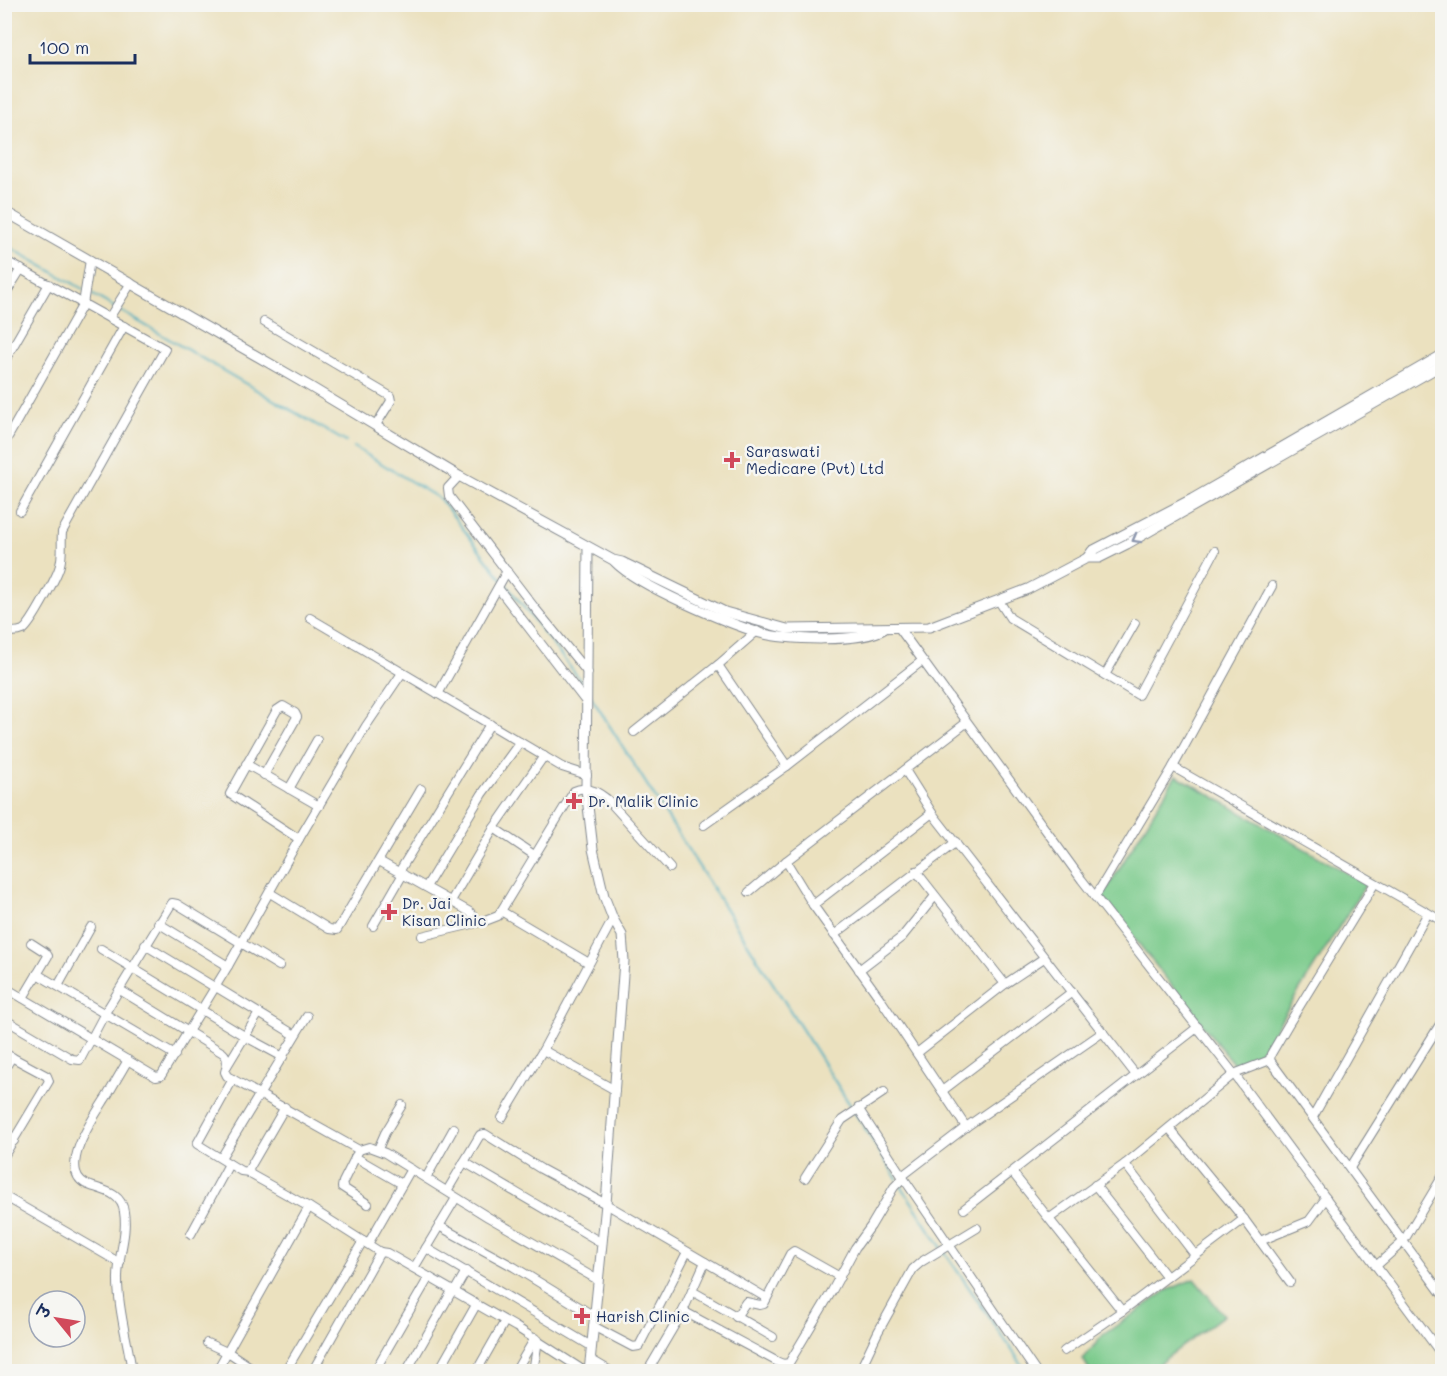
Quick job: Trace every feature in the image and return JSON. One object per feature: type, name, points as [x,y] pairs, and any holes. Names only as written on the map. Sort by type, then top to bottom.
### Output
[{"type":"street","points":[[4,211],[376,425],[459,476],[613,560],[622,562],[725,612],[756,622],[787,629],[878,627],[884,629]]},
{"type":"street","points":[[4,260],[48,284],[85,296],[113,312],[124,326],[165,349],[62,532],[60,568],[43,600],[26,628],[20,631],[4,631]]},
{"type":"street","points":[[4,444],[85,296],[90,260]]},
{"type":"street","points":[[4,296],[21,269]]},
{"type":"street","points":[[113,312],[131,283]]},
{"type":"street","points":[[4,362],[48,284]]},
{"type":"street","points":[[264,322],[390,396],[391,401],[376,425]]},
{"type":"street","points":[[21,511],[124,326]]},
{"type":"street","points":[[613,560],[622,570],[699,609],[757,631],[786,637],[810,638],[870,635],[884,629],[929,627],[1028,589],[1087,558],[1092,551],[1192,499],[1443,355]]},
{"type":"street","points":[[1087,558],[1099,558],[1127,544],[1443,365]]},
{"type":"street","points":[[459,476],[448,488],[449,496],[503,580],[528,612],[588,677]]},
{"type":"street","points":[[233,1079],[196,1141],[199,1145],[241,1171],[249,1172],[254,1178],[309,1207],[380,1252],[387,1253],[536,1339],[587,1371],[606,1204],[624,950],[622,935],[604,896],[593,849],[586,789],[588,547]]},
{"type":"street","points":[[999,601],[1010,618],[1138,695],[1215,551]]},
{"type":"street","points":[[503,580],[528,612],[569,681],[587,698]]},
{"type":"street","points":[[438,694],[503,580]]},
{"type":"street","points":[[1095,897],[1173,767],[1272,586]]},
{"type":"street","points":[[310,618],[562,767],[587,775]]},
{"type":"street","points":[[1105,675],[1135,623]]},
{"type":"street","points":[[899,628],[1095,897],[1234,1074],[1376,1266],[1439,1343],[1443,1355]]},
{"type":"street","points":[[634,732],[757,631]]},
{"type":"street","points":[[704,825],[788,766],[922,661]]},
{"type":"street","points":[[718,665],[788,766]]},
{"type":"street","points":[[4,987],[158,1077],[163,1074],[242,943],[299,839],[366,726],[402,673]]},
{"type":"street","points":[[264,775],[297,717],[283,706],[278,708],[230,795],[299,839]]},
{"type":"street","points":[[749,892],[966,723]]},
{"type":"street","points":[[373,926],[401,873],[490,724]]},
{"type":"street","points":[[289,789],[317,740]]},
{"type":"street","points":[[426,887],[482,794],[519,742]]},
{"type":"street","points":[[451,901],[494,828],[544,756]]},
{"type":"street","points":[[246,764],[319,807]]},
{"type":"street","points":[[1173,767],[1443,921]]},
{"type":"street","points":[[905,770],[932,813],[1136,1075]]},
{"type":"street","points":[[270,893],[329,929],[337,930],[422,789]]},
{"type":"street","points":[[422,936],[496,917],[574,791],[586,789],[597,791],[607,799],[670,868]]},
{"type":"street","points":[[813,905],[932,813]]},
{"type":"street","points":[[494,828],[534,855]]},
{"type":"street","points":[[834,935],[956,842]]},
{"type":"street","points":[[379,861],[470,912],[478,922]]},
{"type":"street","points":[[786,861],[813,905],[966,1127]]},
{"type":"street","points":[[916,871],[1005,984]]},
{"type":"street","points":[[1375,883],[1283,1033],[1270,1060],[1443,1294]]},
{"type":"street","points":[[859,970],[902,937],[935,896]]},
{"type":"street","points":[[4,1019],[76,1061],[82,1058],[90,1039],[158,923],[169,905],[174,903],[279,966]]},
{"type":"street","points":[[501,911],[589,963]]},
{"type":"street","points":[[1312,1117],[1428,913]]},
{"type":"street","points":[[502,1118],[543,1050],[613,919]]},
{"type":"street","points":[[158,923],[228,966]]},
{"type":"street","points":[[58,986],[91,927]]},
{"type":"street","points":[[23,998],[48,956],[31,943]]},
{"type":"street","points":[[145,945],[296,1035]]},
{"type":"street","points":[[101,949],[283,1057]]},
{"type":"street","points":[[917,1053],[1005,984],[1044,958]]},
{"type":"street","points":[[37,974],[175,1055]]},
{"type":"street","points":[[120,990],[225,1055],[226,1075],[285,1107],[402,1184]]},
{"type":"street","points":[[942,1090],[1072,992]]},
{"type":"street","points":[[227,1066],[259,1013]]},
{"type":"street","points":[[221,1158],[307,1016]]},
{"type":"street","points":[[1350,1168],[1443,1021]]},
{"type":"street","points":[[964,1209],[1198,1027]]},
{"type":"street","points":[[683,1311],[787,1368],[855,1248],[900,1179],[966,1127],[1103,1032]]},
{"type":"street","points":[[543,1050],[615,1090]]},
{"type":"street","points":[[4,1070],[8,1055],[47,1076],[50,1081],[4,1156]]},
{"type":"street","points":[[128,1060],[84,1134],[76,1158],[77,1172],[84,1184],[114,1194],[122,1204],[125,1229],[118,1280],[119,1298],[132,1371]]},
{"type":"street","points":[[1050,1218],[1125,1164],[1234,1074],[1270,1060]]},
{"type":"street","points":[[805,1178],[835,1129],[848,1115],[884,1092]]},
{"type":"street","points":[[378,1149],[402,1105]]},
{"type":"street","points":[[249,1172],[285,1107]]},
{"type":"street","points":[[857,1109],[900,1179],[1036,1371]]},
{"type":"street","points":[[426,1178],[454,1128]]},
{"type":"street","points":[[1169,1128],[1244,1219],[1290,1282]]},
{"type":"street","points":[[447,1191],[480,1135],[486,1134],[541,1169],[606,1204],[765,1297]]},
{"type":"street","points":[[4,1135],[14,1141]]},
{"type":"street","points":[[368,1203],[342,1187],[357,1154],[369,1147],[378,1149],[456,1198],[598,1280]]},
{"type":"street","points":[[464,1162],[602,1243]]},
{"type":"street","points":[[191,1234],[229,1164]]},
{"type":"street","points":[[1125,1164],[1196,1256]]},
{"type":"street","points":[[285,1371],[411,1169]]},
{"type":"street","points":[[1012,1172],[1122,1311]]},
{"type":"street","points":[[1376,1266],[1403,1242],[1443,1177]]},
{"type":"street","points":[[1095,1185],[1167,1277]]},
{"type":"street","points":[[4,1196],[120,1263]]},
{"type":"street","points":[[414,1269],[456,1198]]},
{"type":"street","points":[[1260,1241],[1309,1221],[1326,1198]]},
{"type":"street","points":[[216,1371],[309,1207]]},
{"type":"street","points":[[1064,1351],[1122,1311],[1244,1219]]},
{"type":"street","points":[[439,1227],[514,1267],[633,1347],[639,1346],[687,1252]]},
{"type":"street","points":[[859,1371],[916,1265],[977,1228]]},
{"type":"street","points":[[426,1248],[591,1346]]},
{"type":"street","points":[[736,1317],[746,1302],[761,1305],[790,1254],[794,1251],[840,1277]]},
{"type":"street","points":[[312,1371],[380,1252]]},
{"type":"street","points":[[647,1371],[683,1311],[705,1262]]},
{"type":"street","points":[[406,1371],[466,1271]]},
{"type":"street","points":[[374,1371],[429,1277]]},
{"type":"street","points":[[692,1291],[773,1337]]},
{"type":"street","points":[[438,1371],[477,1305]]},
{"type":"street","points":[[476,1371],[505,1321]]},
{"type":"street","points":[[515,1371],[536,1339]]},
{"type":"street","points":[[533,1371],[536,1339]]},
{"type":"street","points":[[207,1343],[226,1352],[249,1369],[258,1371]]},
{"type":"street","points":[[590,1359],[612,1371]]},
{"type":"green space","points":[[1176,775],[1366,884],[1261,1052],[1235,1066],[1102,897]]},
{"type":"green space","points":[[1194,1279],[1224,1315],[1149,1371],[1090,1371],[1083,1359],[1103,1335],[1168,1290]]},
{"type":"waterway","points":[[4,244],[83,289]]},
{"type":"waterway","points":[[88,292],[346,442]]},
{"type":"waterway","points":[[354,447],[440,499],[584,685]]},
{"type":"waterway","points":[[590,695],[897,1179]]},
{"type":"waterway","points":[[900,1184],[1027,1372]]},
{"type":"place","name":"Saraswati Medicare (Pvt) Ltd","points":[[732,460]]},
{"type":"place","name":"Dr. Malik Clinic","points":[[574,801]]},
{"type":"place","name":"Dr. Jai Kisan Clinic","points":[[389,912]]},
{"type":"place","name":"Harish Clinic","points":[[582,1316]]}]
